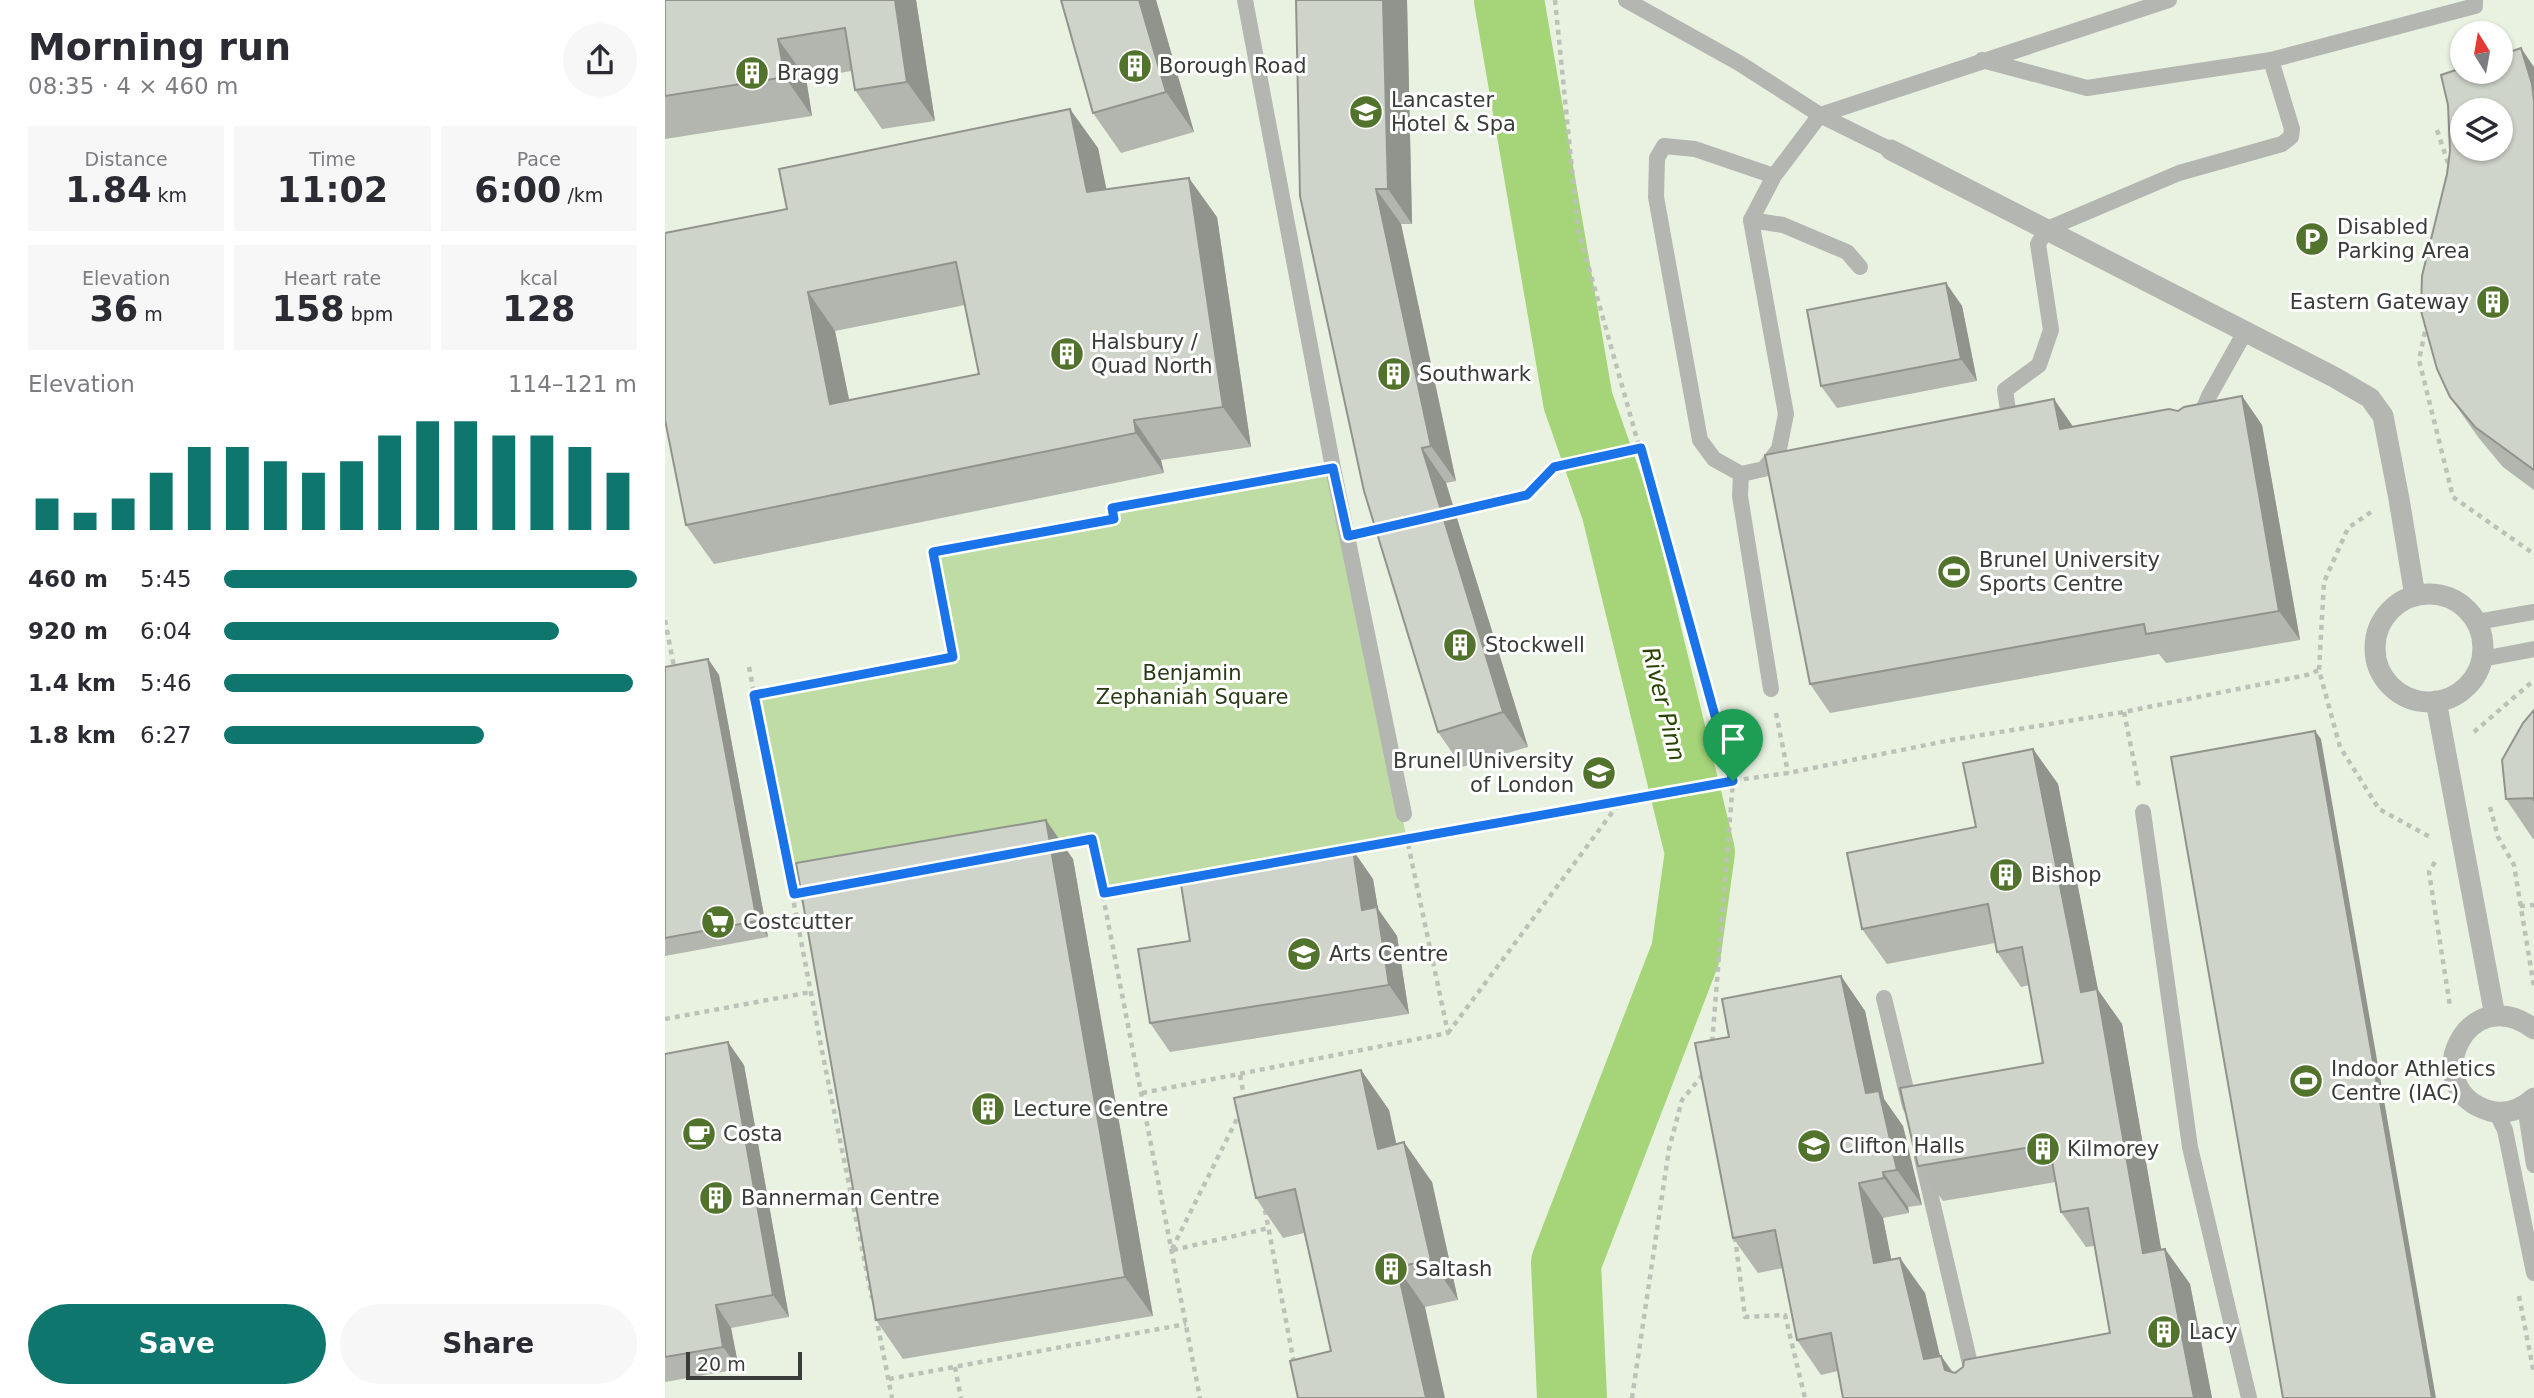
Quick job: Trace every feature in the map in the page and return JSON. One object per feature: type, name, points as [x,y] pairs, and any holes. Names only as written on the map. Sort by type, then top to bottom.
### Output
[{"type":"street","points":[[1891,150],[2370,398],[2383,416],[2415,596]]},
{"type":"street","points":[[2429,593],[2449,597],[2465,607],[2477,622],[2483,639],[2482,659],[2475,677],[2465,688],[2449,698],[2419,701],[2401,694],[2381,673],[2375,656],[2377,634],[2385,617],[2398,604],[2415,596],[2429,593]]},
{"type":"street","points":[[2436,701],[2495,1016]]},
{"type":"street","points":[[2530,1102],[2508,1112],[2480,1108],[2468,1100],[2457,1084],[2452,1062],[2461,1036],[2479,1020],[2504,1016],[2524,1021],[2534,1029]]},
{"type":"lane","points":[[1245,0],[1333,468],[1404,814]]},
{"type":"lane","points":[[1626,0],[1739,63],[1820,115],[1891,150]]},
{"type":"lane","points":[[1774,176],[1695,149],[1664,146],[1657,158],[1655,197],[1700,440],[1714,458],[1741,474],[1763,469],[1779,449],[1786,414],[1751,220],[1774,176],[1820,115],[2169,0]]},
{"type":"lane","points":[[1983,60],[2087,88],[2271,60],[2475,6],[2475,0]]},
{"type":"lane","points":[[2010,424],[2005,390],[2039,365],[2051,330],[2038,244],[2047,229],[2179,173],[2282,144],[2291,137],[2292,129],[2271,60]]},
{"type":"lane","points":[[1751,220],[1783,225],[1847,252],[1860,267]]},
{"type":"lane","points":[[2196,430],[2209,396],[2245,332]]},
{"type":"lane","points":[[1741,474],[1740,496],[1771,688]]},
{"type":"lane","points":[[2477,622],[2534,612]]},
{"type":"lane","points":[[2482,659],[2534,649]]},
{"type":"lane","points":[[2143,812],[2190,1147],[2249,1398]]},
{"type":"lane","points":[[1884,998],[1912,1118]]},
{"type":"lane","points":[[2530,1102],[2534,1165]]},
{"type":"lane","points":[[2496,1112],[2505,1130],[2534,1273]]},
{"type":"lane","points":[[1919,1144],[1978,1398]]},
{"type":"path","points":[[1555,0],[1578,229],[1733,781],[1712,1049]]},
{"type":"path","points":[[2437,130],[2450,170]]},
{"type":"path","points":[[2427,320],[2419,360],[2453,497],[2534,554]]},
{"type":"path","points":[[1450,512],[1527,495],[1554,467],[1641,448]]},
{"type":"path","points":[[754,695],[953,657],[933,552],[1114,519],[1112,508],[1333,468]]},
{"type":"path","points":[[2374,509],[2349,527],[2324,582],[2319,670],[2340,747],[2379,809],[2435,840]]},
{"type":"path","points":[[665,620],[674,667]]},
{"type":"path","points":[[749,667],[892,1398]]},
{"type":"path","points":[[1283,862],[1716,783],[1788,773],[1951,740],[2124,712],[2307,675],[2319,670]]},
{"type":"path","points":[[2471,734],[2534,680]]},
{"type":"path","points":[[1771,688],[1788,773]]},
{"type":"path","points":[[2124,712],[2135,766]]},
{"type":"path","points":[[2488,798],[2498,837],[2514,865],[2534,987]]},
{"type":"path","points":[[1142,1093],[1448,1033],[1621,801]]},
{"type":"path","points":[[1051,846],[1092,839],[1200,1398]]},
{"type":"path","points":[[1407,839],[1448,1033]]},
{"type":"path","points":[[2440,855],[2428,872],[2451,1006],[2443,1018]]},
{"type":"path","points":[[1104,893],[1187,878]]},
{"type":"path","points":[[794,894],[821,889]]},
{"type":"path","points":[[2521,906],[2534,905]]},
{"type":"path","points":[[665,1018],[811,992]]},
{"type":"path","points":[[1632,1398],[1669,1149],[1682,1100],[1706,1071]]},
{"type":"path","points":[[1172,1250],[1245,1102],[1240,1075]]},
{"type":"path","points":[[1264,1203],[1296,1372]]},
{"type":"path","points":[[1172,1250],[1269,1228]]},
{"type":"path","points":[[1735,1236],[1745,1317],[1785,1315],[1805,1398]]},
{"type":"path","points":[[2517,1283],[2534,1374]]},
{"type":"path","points":[[889,1379],[1186,1324]]},
{"type":"path","points":[[955,1367],[961,1398]]},
{"type":"shaded area","name":"Brunel University of London","points":[[665,0],[2534,0],[2534,1398],[665,1398]]},
{"type":"green space","name":"Benjamin Zephaniah Square","points":[[1333,468],[1407,840],[1104,893],[1091,839],[794,894],[760,694],[953,657],[933,552],[1114,519],[1112,508]]},
{"type":"building","points":[[665,0],[895,0],[907,82],[855,90],[845,28],[778,39],[785,77],[665,96]]},
{"type":"building","points":[[1061,0],[1139,0],[1166,92],[1093,113]]},
{"type":"building","points":[[1296,0],[1383,0],[1388,189],[1376,189],[1431,446],[1422,448],[1503,712],[1438,732],[1364,491],[1300,196]]},
{"type":"building","name":"Eastern Gateway","points":[[2521,48],[2532,84],[2534,470],[2475,427],[2450,397],[2437,369],[2421,311],[2422,276],[2450,151],[2448,105],[2441,75],[2450,72],[2450,84],[2513,84],[2513,51]]},
{"type":"building","name":"Halsbury / Quad North","points":[[1070,109],[1087,192],[1189,178],[1223,407],[1134,420],[1136,433],[686,525],[665,420],[665,233],[787,209],[779,169]],"holes":[[[956,262],[979,374],[830,404],[808,292]]]},
{"type":"building","points":[[1946,283],[1961,359],[1821,386],[1807,310]]},
{"type":"building","points":[[2242,396],[2279,611],[2146,634],[2144,624],[1810,684],[1765,455],[2054,399],[2060,429],[2169,409],[2178,411],[2184,407]]},
{"type":"building","points":[[708,659],[757,921],[665,938],[665,667]]},
{"type":"building","points":[[2534,710],[2534,801],[2533,798],[2506,799],[2502,760],[2523,723]]},
{"type":"building","name":"Indoor Athletics Centre (IAC)","points":[[2315,731],[2432,1398],[2283,1398],[2171,757]]},
{"type":"building","points":[[2033,749],[2081,992],[2097,989],[2143,1253],[2165,1249],[2194,1398],[1843,1398],[1831,1333],[1797,1340],[1775,1230],[1733,1238],[1695,1043],[1729,1037],[1722,999],[1841,976],[1866,1093],[1879,1091],[1897,1170],[1883,1172],[1884,1178],[1859,1183],[1874,1263],[1900,1258],[1924,1359],[1941,1356],[1945,1370],[1955,1373],[1963,1367],[1964,1360],[2110,1333],[2088,1208],[2061,1212],[2049,1144],[1918,1166],[1900,1088],[2043,1063],[2022,947],[1997,952],[1988,904],[1862,929],[1847,853],[1976,827],[1963,763]]},
{"type":"building","name":"Lecture Centre","points":[[1046,820],[1125,1277],[876,1320],[796,863]]},
{"type":"building","name":"Arts Centre","points":[[1353,850],[1362,910],[1377,907],[1389,985],[1150,1023],[1138,949],[1190,941],[1180,878]]},
{"type":"building","name":"Bannerman Centre","points":[[728,1042],[773,1295],[716,1305],[723,1347],[665,1357],[665,1054]]},
{"type":"building","name":"Saltash","points":[[1361,1070],[1378,1149],[1404,1142],[1431,1260],[1397,1267],[1426,1398],[1298,1398],[1290,1361],[1331,1351],[1295,1189],[1256,1198],[1234,1098]]},
{"type":"waterway","name":"River Pinn","points":[[1509,0],[1578,401],[1616,509],[1700,852],[1686,952],[1566,1263],[1572,1398]]},
{"type":"place","name":"Borough Road","points":[[1135,66]]},
{"type":"place","name":"Bragg","points":[[752,73]]},
{"type":"place","name":"Lancaster Hotel & Spa","points":[[1366,112]]},
{"type":"place","name":"Disabled Parking Area","points":[[2312,239]]},
{"type":"place","name":"Eastern Gateway","points":[[2493,302]]},
{"type":"place","name":"Halsbury / Quad North","points":[[1067,354]]},
{"type":"place","name":"Southwark","points":[[1394,374]]},
{"type":"place","name":"Brunel University Sports Centre","points":[[1954,572]]},
{"type":"place","name":"Stockwell","points":[[1460,645]]},
{"type":"place","name":"Brunel University of London","points":[[1599,773]]},
{"type":"place","name":"Bishop","points":[[2006,875]]},
{"type":"place","name":"Costcutter","points":[[718,922]]},
{"type":"place","name":"Arts Centre","points":[[1304,954]]},
{"type":"place","name":"Indoor Athletics Centre (IAC)","points":[[2306,1081]]},
{"type":"place","name":"Lecture Centre","points":[[988,1109]]},
{"type":"place","name":"Costa","points":[[699,1134]]},
{"type":"place","name":"Clifton Halls","points":[[1814,1146]]},
{"type":"place","name":"Kilmorey","points":[[2043,1149]]},
{"type":"place","name":"Bannerman Centre","points":[[716,1198]]},
{"type":"place","name":"Saltash","points":[[1391,1269]]},
{"type":"place","name":"Lacy","points":[[2164,1332]]},
{"type":"route","points":[[1641,448],[1733,781],[1104,893],[1092,839],[794,894],[754,695],[953,657],[933,552],[1114,519],[1112,508],[1333,468],[1348,536],[1527,495],[1554,467],[1641,448]]}]
